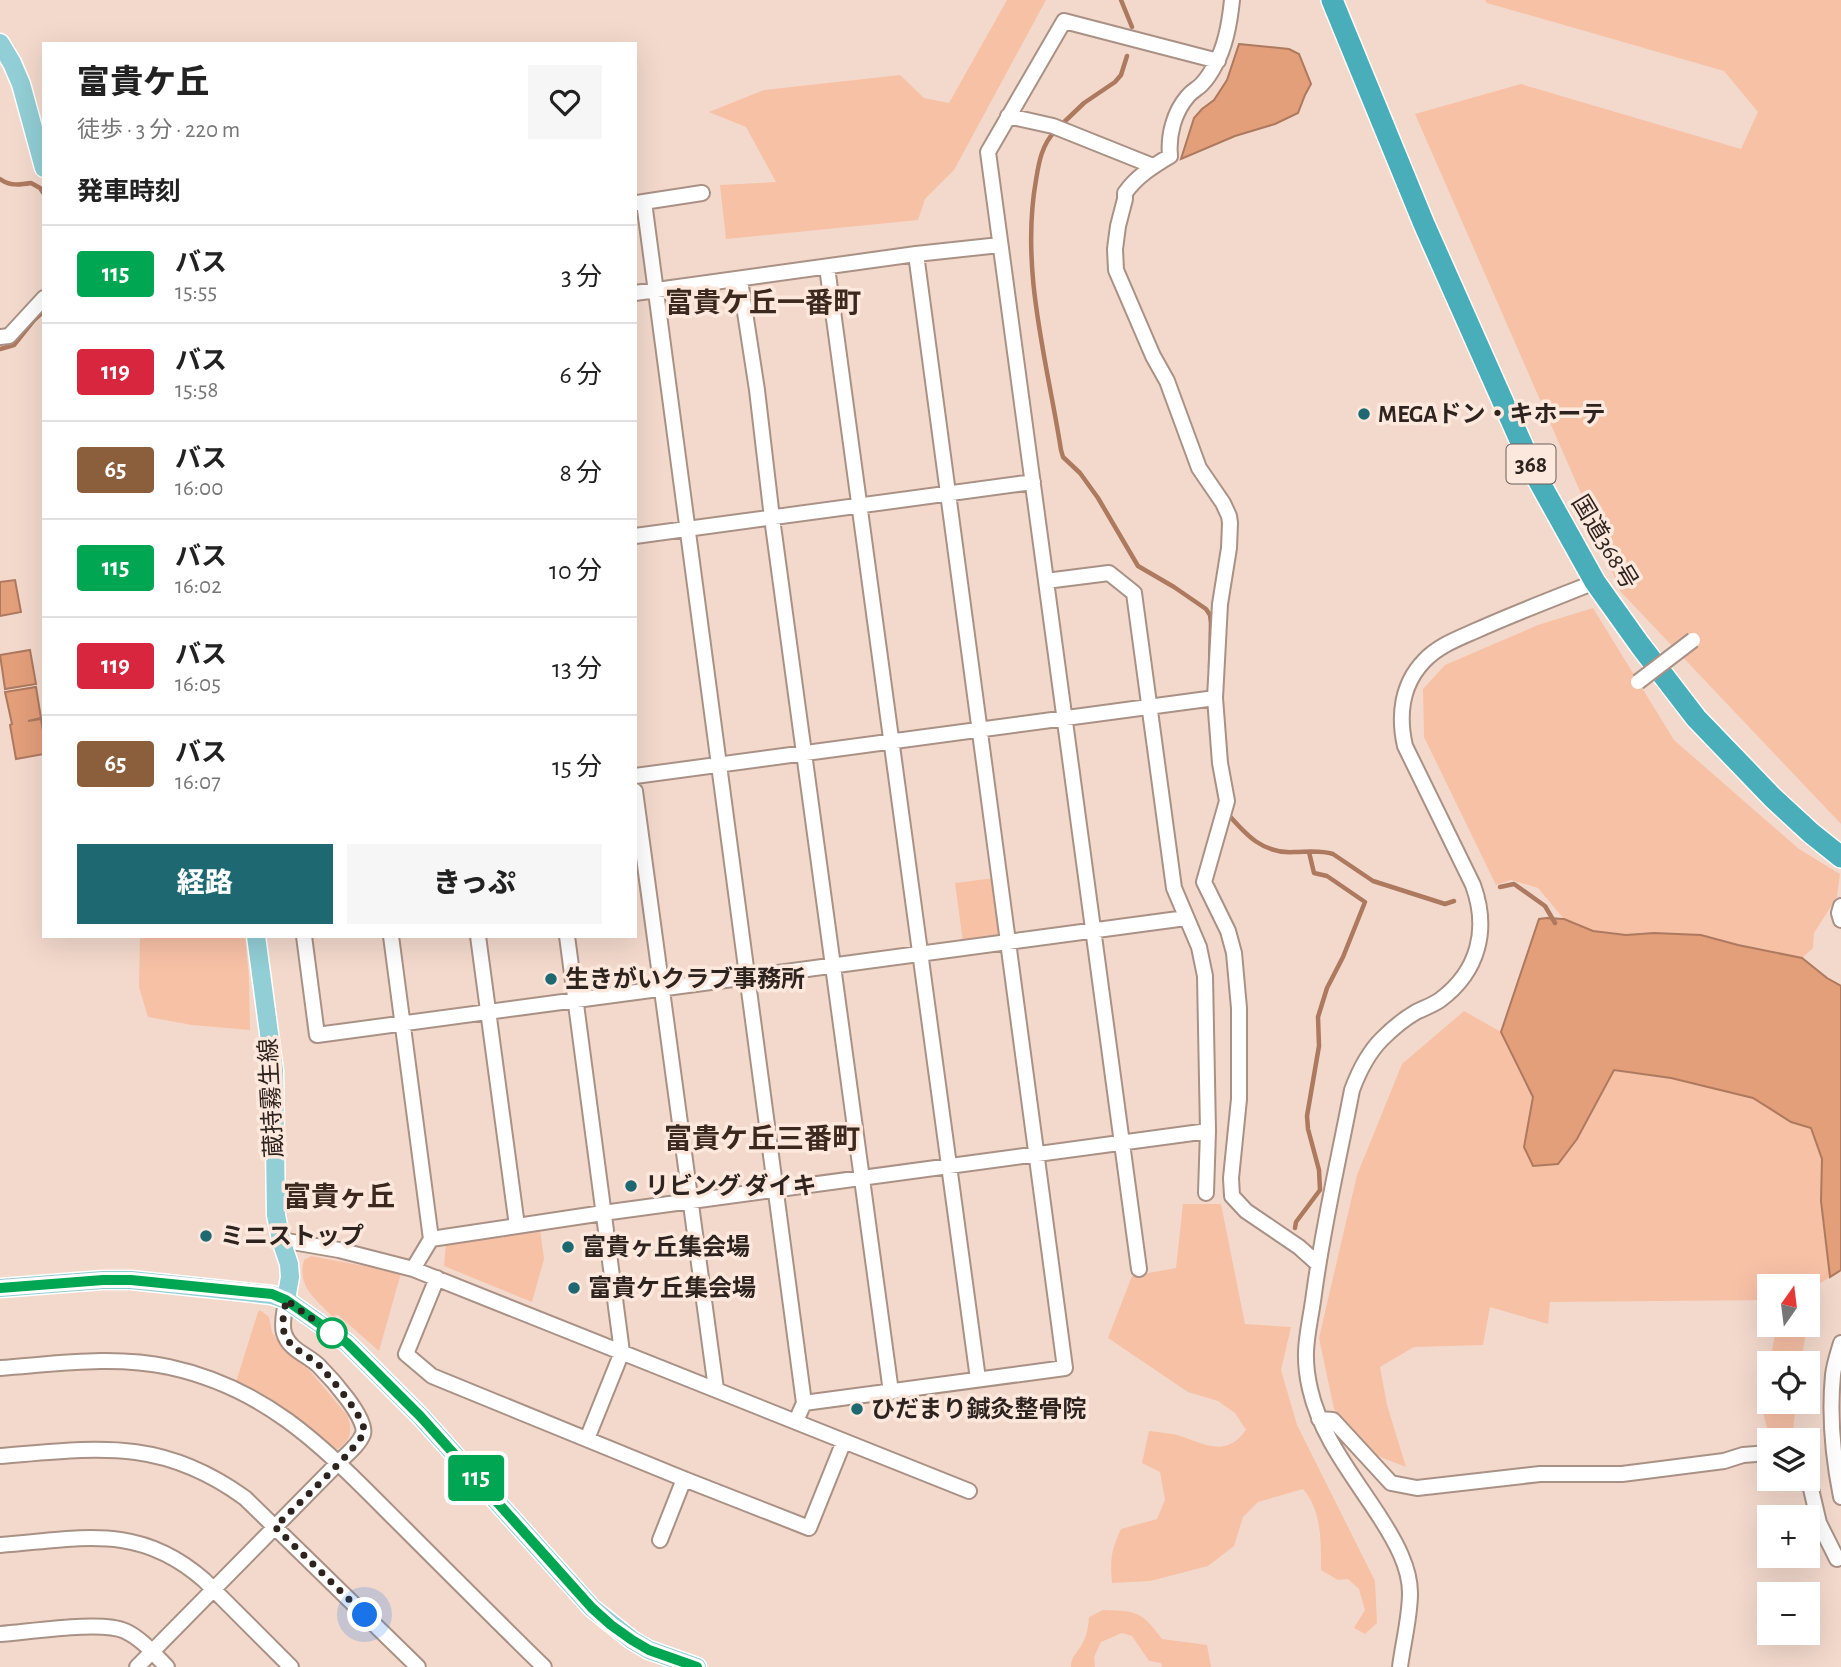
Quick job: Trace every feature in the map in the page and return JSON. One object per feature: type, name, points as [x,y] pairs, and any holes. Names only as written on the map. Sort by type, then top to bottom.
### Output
[{"type":"highway","name":"国道368号","points":[[1332,0],[1424,224],[1536,476],[1595,582],[1696,718],[1773,798],[1841,857]]},
{"type":"main road","points":[[0,43],[20,84],[42,161]]},
{"type":"main road","name":"蔵持霧生線","points":[[256,938],[274,1071],[276,1215],[289,1264],[286,1300]]},
{"type":"main road","points":[[0,1288],[131,1280],[272,1294],[286,1300],[347,1343],[421,1417],[592,1608],[649,1650],[697,1667]]},
{"type":"street","points":[[1235,1],[1218,61],[1206,79],[1184,101],[1174,120],[1169,145],[1170,156],[1131,183],[1125,193],[1115,249],[1116,270],[1153,356],[1167,381],[1199,468],[1223,503],[1231,530],[1209,699],[1227,801],[1204,882],[1228,931],[1234,953],[1239,1008],[1239,1099],[1231,1178],[1232,1196],[1246,1211],[1299,1247],[1318,1265]]},
{"type":"street","points":[[1139,1269],[988,152],[1064,21],[1218,61]]},
{"type":"street","points":[[1008,116],[1060,129],[1153,166]]},
{"type":"street","points":[[702,193],[640,202],[656,290],[777,1190],[804,1403],[796,1421]]},
{"type":"street","points":[[637,293],[1000,245]]},
{"type":"street","points":[[804,1403],[1065,1368],[916,254]]},
{"type":"street","points":[[827,267],[978,1379]]},
{"type":"street","points":[[740,280],[891,1392]]},
{"type":"street","points":[[0,337],[9,336],[42,300]]},
{"type":"street","points":[[637,536],[1033,482]]},
{"type":"street","points":[[1046,581],[1109,573],[1135,593],[1174,888],[1204,962],[1208,1131],[1206,1193]]},
{"type":"street","points":[[1400,1667],[1410,1592],[1407,1576],[1396,1543],[1340,1457],[1319,1419],[1305,1361],[1318,1265],[1357,1076],[1365,1060],[1381,1040],[1414,1014],[1438,1001],[1460,981],[1475,956],[1480,941],[1479,902],[1405,746],[1401,713],[1410,680],[1424,661],[1443,646],[1499,620],[1595,582]]},
{"type":"street","points":[[1638,682],[1693,640]]},
{"type":"street","points":[[637,776],[1209,699]]},
{"type":"street","points":[[637,806],[716,1389]]},
{"type":"street","points":[[1841,906],[1841,920]]},
{"type":"street","points":[[304,938],[317,1035],[1186,918]]},
{"type":"street","points":[[391,938],[431,1239],[414,1269]]},
{"type":"street","points":[[478,938],[517,1226]]},
{"type":"street","points":[[567,938],[622,1352],[587,1439]]},
{"type":"street","points":[[431,1239],[1208,1131]]},
{"type":"street","points":[[281,1240],[339,1250],[414,1269],[969,1491]]},
{"type":"street","points":[[437,1278],[406,1354],[432,1376],[684,1479],[809,1528],[844,1441]]},
{"type":"street","points":[[137,1667],[338,1463],[364,1431],[352,1407],[318,1364],[290,1344],[284,1334],[286,1300]]},
{"type":"street","points":[[1841,1343],[1833,1373],[1831,1420],[1834,1461],[1841,1497]]},
{"type":"street","points":[[0,1368],[90,1361],[151,1364],[223,1383],[272,1409],[304,1432],[338,1463],[544,1667]]},
{"type":"street","points":[[1319,1419],[1333,1420],[1391,1483],[1417,1488],[1540,1474],[1622,1474],[1724,1461],[1757,1454]]},
{"type":"street","points":[[0,1456],[113,1449],[149,1453],[182,1463],[216,1479],[245,1499],[418,1667]]},
{"type":"street","points":[[660,1540],[684,1479]]},
{"type":"street","points":[[1812,1491],[1819,1523],[1836,1559],[1841,1544]]},
{"type":"street","points":[[0,1545],[99,1537],[138,1543],[170,1555],[189,1567],[214,1590],[291,1667]]},
{"type":"street","points":[[0,1634],[113,1627],[133,1635],[167,1667]]},
{"type":"shaded area","points":[[1007,0],[1046,0],[954,170],[925,199],[918,220],[726,239],[720,185],[776,182],[746,127],[709,112],[764,90],[900,75],[924,98],[949,103]]},
{"type":"shaded area","points":[[1485,0],[1841,0],[1841,824],[1620,591],[1583,498],[1415,114],[1521,84],[1741,149],[1758,112],[1724,71],[1487,3]]},
{"type":"shaded area","points":[[1239,44],[1289,49],[1299,54],[1311,84],[1298,113],[1181,159],[1194,118],[1214,100],[1227,80]]},
{"type":"shaded area","points":[[15,580],[21,612],[0,616],[0,582]]},
{"type":"shaded area","points":[[1593,608],[1674,740],[1799,849],[1840,874],[1837,897],[1814,933],[1813,948],[1802,958],[1701,935],[1626,935],[1593,931],[1564,919],[1538,888],[1511,880],[1496,885],[1424,737],[1423,689],[1445,665],[1538,625]]},
{"type":"shaded area","points":[[30,650],[36,684],[5,689],[0,655]]},
{"type":"shaded area","points":[[36,687],[41,718],[28,721],[41,719],[42,754],[16,759],[5,692]]},
{"type":"shaded area","points":[[995,878],[1001,930],[995,938],[963,942],[955,883]]},
{"type":"shaded area","points":[[1539,919],[1564,919],[1593,931],[1626,935],[1701,935],[1802,958],[1841,986],[1841,1270],[1830,1277],[1821,1201],[1822,1159],[1811,1128],[1791,1122],[1753,1098],[1671,1078],[1614,1070],[1577,1139],[1558,1164],[1533,1166],[1524,1147],[1533,1097],[1501,1032]]},
{"type":"shaded area","points":[[140,938],[245,938],[250,1030],[192,1025],[148,1017],[139,987]]},
{"type":"shaded area","points":[[1464,1011],[1501,1032],[1533,1097],[1524,1147],[1577,1139],[1614,1069],[1671,1078],[1753,1098],[1791,1122],[1811,1128],[1822,1159],[1821,1201],[1830,1277],[1820,1283],[1820,1274],[1757,1274],[1757,1300],[1550,1302],[1548,1324],[1490,1307],[1483,1345],[1414,1347],[1380,1367],[1387,1405],[1406,1467],[1378,1456],[1334,1409],[1319,1338],[1357,1175],[1402,1064]]},
{"type":"shaded area","points":[[1183,1204],[1221,1204],[1245,1324],[1291,1327],[1281,1370],[1297,1425],[1375,1581],[1377,1623],[1365,1634],[1354,1628],[1365,1610],[1359,1589],[1348,1579],[1338,1580],[1321,1570],[1317,1517],[1303,1489],[1258,1502],[1243,1517],[1234,1546],[1208,1566],[1150,1581],[1112,1583],[1112,1555],[1121,1529],[1157,1519],[1165,1500],[1160,1472],[1142,1463],[1149,1431],[1177,1435],[1205,1445],[1222,1446],[1238,1439],[1246,1430],[1235,1413],[1218,1401],[1188,1392],[1108,1338],[1132,1276],[1176,1268]]},
{"type":"shaded area","points":[[540,1229],[544,1259],[532,1302],[444,1266],[446,1243]]},
{"type":"shaded area","points":[[311,1256],[401,1273],[379,1351],[338,1315],[332,1316],[309,1292],[302,1269],[304,1260]]},
{"type":"shaded area","points":[[260,1310],[269,1317],[272,1332],[284,1350],[309,1370],[347,1415],[350,1434],[338,1449],[332,1448],[274,1404],[236,1382]]},
{"type":"shaded area","points":[[1774,1337],[1805,1337],[1803,1351],[1772,1351]]},
{"type":"shaded area","points":[[1764,1414],[1795,1414],[1793,1428],[1767,1428]]},
{"type":"shaded area","points":[[1103,1610],[1138,1614],[1162,1639],[1207,1645],[1211,1667],[1162,1667],[1161,1663],[1149,1661],[1132,1636],[1122,1633],[1101,1642],[1094,1657],[1095,1667],[1071,1667],[1086,1635],[1089,1617]]},
{"type":"waterway","points":[[1121,0],[1132,27]]},
{"type":"waterway","points":[[1061,125],[1084,103],[1115,82],[1121,75],[1127,56]]},
{"type":"waterway","points":[[1055,131],[1044,148],[1038,166],[1031,248],[1037,315],[1063,457],[1080,473],[1098,498],[1138,566],[1206,609],[1211,623],[1210,668]]},
{"type":"waterway","points":[[0,179],[7,183],[31,183],[42,191]]},
{"type":"waterway","points":[[0,349],[14,345],[42,313]]},
{"type":"waterway","points":[[1227,813],[1248,836],[1273,850],[1333,854],[1373,881],[1445,904],[1454,901]]},
{"type":"waterway","points":[[1295,1228],[1296,1222],[1320,1190],[1319,1170],[1307,1116],[1319,1046],[1318,1017],[1327,988],[1343,957],[1365,902],[1327,876],[1314,873],[1309,852]]},
{"type":"waterway","points":[[1500,887],[1514,884],[1545,906],[1555,923]]},
{"type":"bus line","name":"115","points":[[0,1288],[131,1280],[272,1294],[286,1300],[347,1343],[421,1417],[592,1608],[611,1625],[649,1650],[697,1667]]},
{"type":"place","name":"MEGAドン・キホーテ","points":[[1364,414]]},
{"type":"place","name":"生きがいクラブ事務所","points":[[551,979]]},
{"type":"place","name":"リビング ダイキ","points":[[631,1186]]},
{"type":"place","name":"ミニストップ","points":[[206,1236]]},
{"type":"place","name":"富貴ヶ丘集会場","points":[[568,1247]]},
{"type":"place","name":"富貴ケ丘集会場","points":[[574,1288]]},
{"type":"place","name":"ひだまり鍼灸整骨院","points":[[857,1409]]},
{"type":"district","name":"富貴ケ丘一番町","points":[[763,302]]},
{"type":"district","name":"富貴ケ丘三番町","points":[[762,1138]]},
{"type":"district","name":"富貴ヶ丘","points":[[339,1196]]},
{"type":"route","points":[[332,1333],[286,1300],[284,1334],[290,1344],[318,1364],[358,1415],[364,1431],[338,1463],[275,1527],[365,1615]]}]
